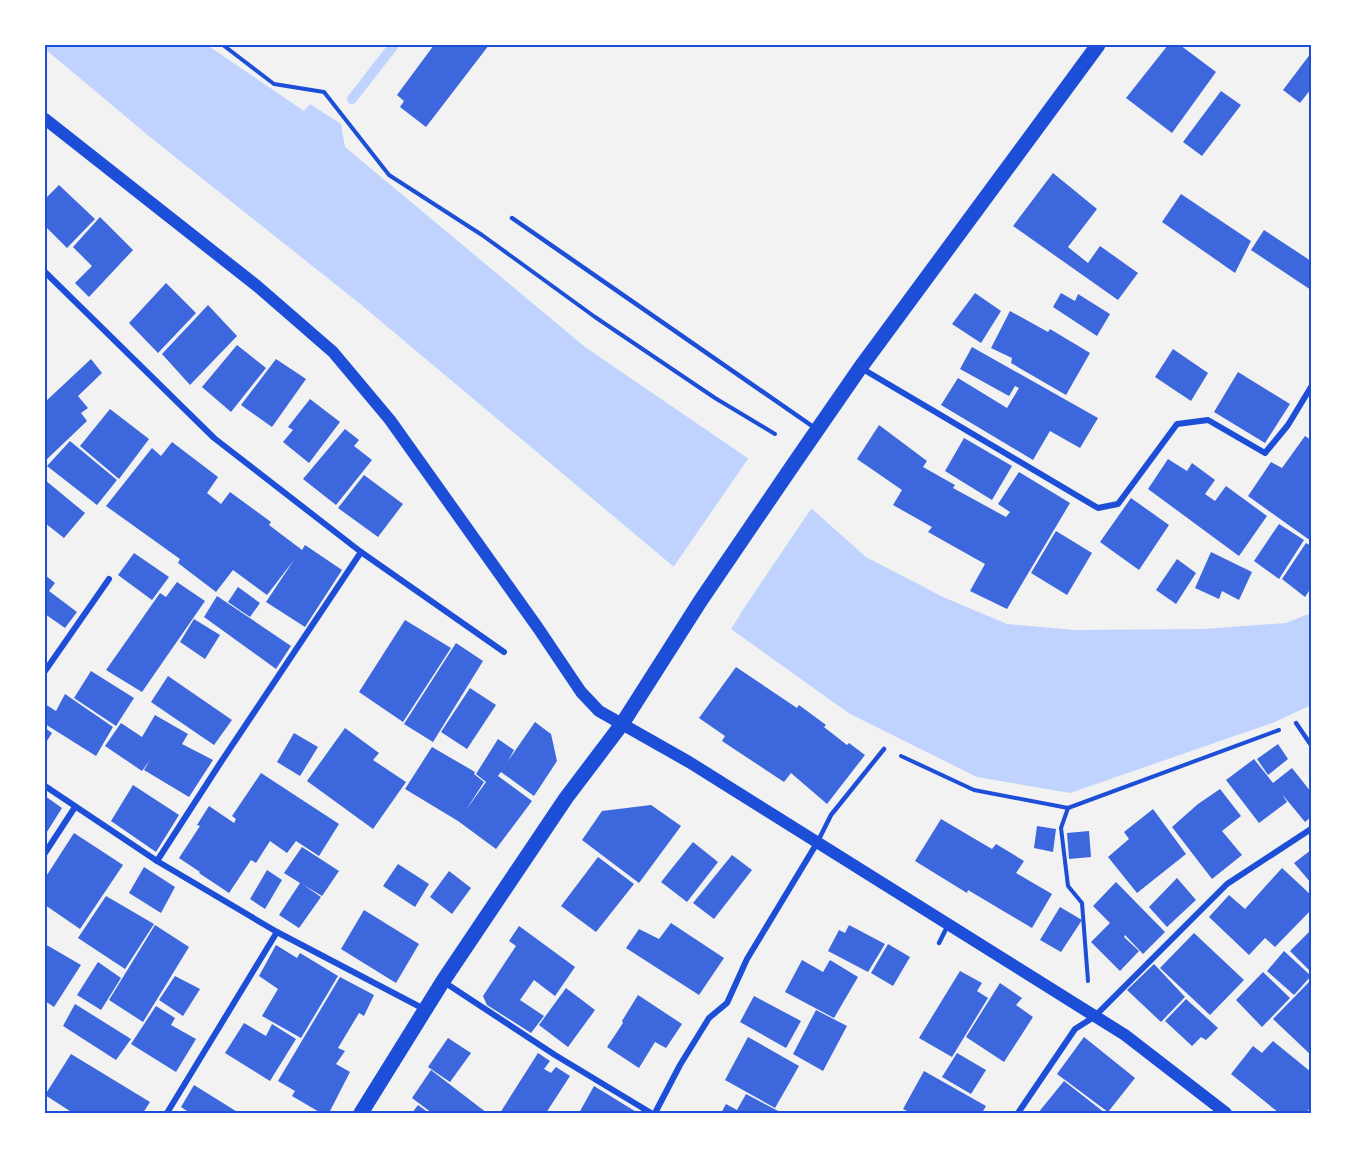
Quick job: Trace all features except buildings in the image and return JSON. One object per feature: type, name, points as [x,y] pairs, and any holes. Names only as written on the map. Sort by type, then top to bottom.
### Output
[{"type":"main road","points":[[361,1113],[443,981],[566,798],[622,724],[701,600],[792,465],[860,368],[1098,45]]},
{"type":"main road","points":[[45,118],[257,286],[333,352],[390,420],[581,692],[599,711],[689,762],[1125,1035],[1226,1113]]},
{"type":"street","points":[[45,272],[214,438],[361,552],[504,652]]},
{"type":"street","points":[[860,368],[1098,508],[1118,504],[1177,424],[1208,420],[1265,453],[1288,425],[1311,387]]},
{"type":"street","points":[[157,861],[361,552]]},
{"type":"street","points":[[45,671],[109,579]]},
{"type":"street","points":[[45,786],[157,861],[277,932],[425,1010]]},
{"type":"street","points":[[45,853],[75,807]]},
{"type":"street","points":[[1018,1113],[1075,1029],[1094,1017],[1227,884],[1311,829]]},
{"type":"street","points":[[443,981],[555,1055],[653,1113],[709,1018],[727,1003],[747,958],[817,843]]},
{"type":"street","points":[[167,1113],[277,932]]},
{"type":"lane","points":[[512,218],[818,429]]},
{"type":"lane","points":[[1296,723],[1311,745]]},
{"type":"lane","points":[[817,843],[831,815],[884,748]]},
{"type":"lane","points":[[939,943],[948,924]]},
{"type":"path","points":[[223,45],[274,84],[324,92],[389,175],[482,235],[595,317],[715,399],[775,434]]},
{"type":"path","points":[[884,748],[974,789],[1068,808],[1296,723]]},
{"type":"path","points":[[1068,808],[1061,828],[1068,886],[1083,903],[1088,981]]},
{"type":"water","points":[[45,45],[207,45],[304,111],[310,104],[341,124],[345,147],[585,347],[777,478],[866,557],[943,597],[1007,624],[1075,630],[1203,629],[1286,623],[1311,613],[1311,705],[1275,722],[1070,793],[977,777],[850,714],[731,629],[740,615],[680,572],[359,303],[150,137],[45,49]]},
{"type":"pier","points":[[750,456],[779,476],[813,506],[734,623],[732,622],[736,616],[672,569]]},
{"type":"waterway","points":[[352,99],[394,45]]}]
